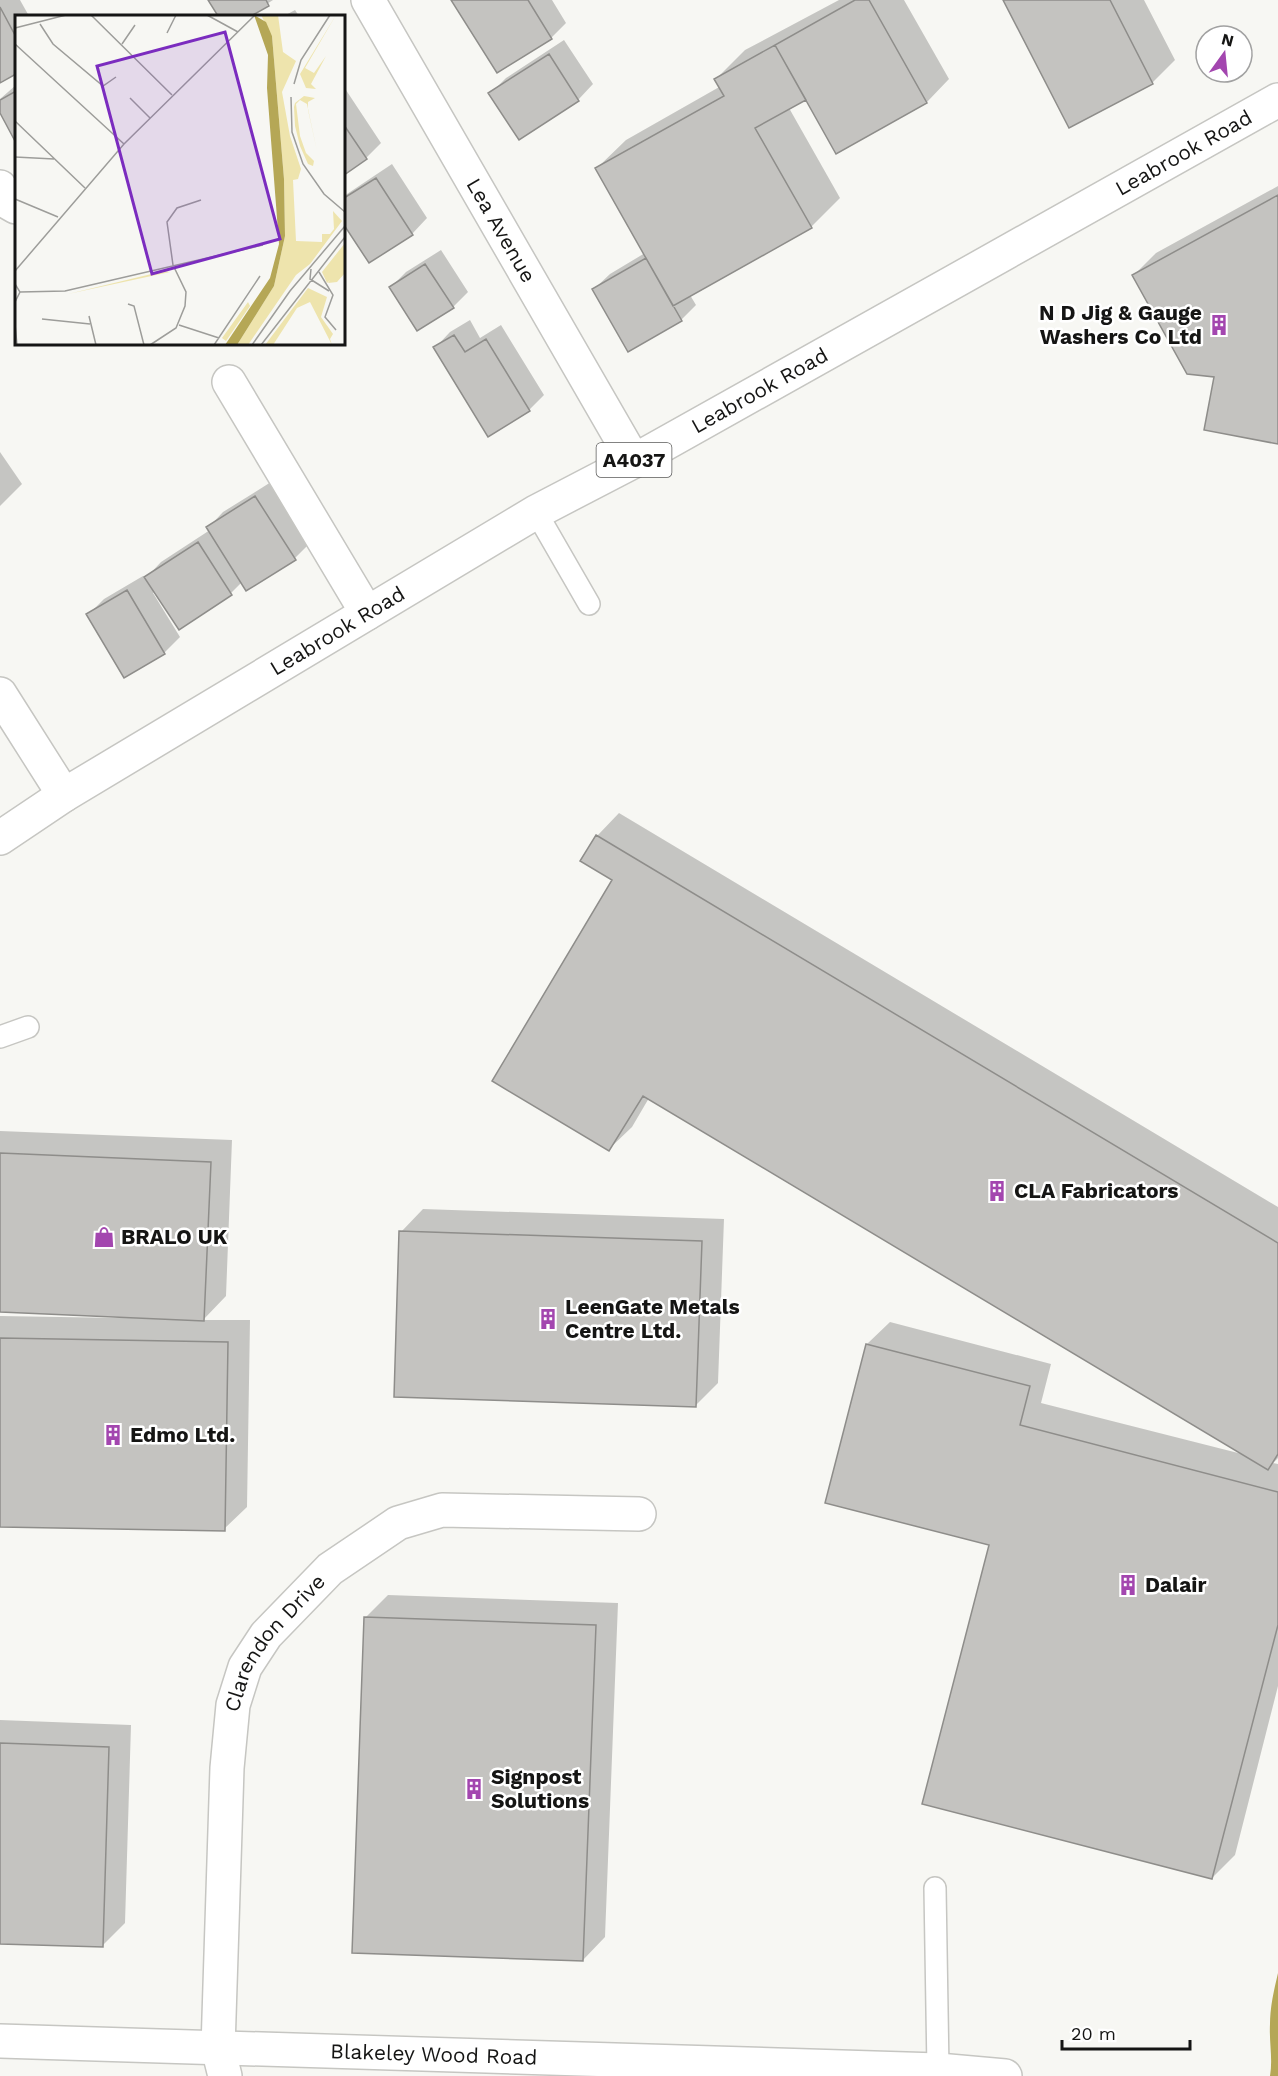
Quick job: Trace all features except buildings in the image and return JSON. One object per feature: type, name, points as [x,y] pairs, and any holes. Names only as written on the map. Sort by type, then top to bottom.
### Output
[{"type":"street","name":"Lea Avenue","points":[[368,0],[634,461]]},
{"type":"street","name":"Leabrook Road","points":[[0,838],[64,795],[536,512],[634,461],[1278,100]]},
{"type":"street","points":[[0,187],[9,203],[15,206]]},
{"type":"street","points":[[229,382],[367,613]]},
{"type":"street","points":[[0,694],[64,795]]},
{"type":"street","name":"Clarendon Drive","points":[[222,2062],[227,1768],[233,1705],[244,1667],[266,1635],[330,1569],[398,1523],[442,1510],[639,1514]]},
{"type":"street","name":"Blakeley Wood Road","points":[[0,2042],[222,2062],[938,2070],[1005,2076]]},
{"type":"lane","points":[[536,512],[590,604]]},
{"type":"lane","points":[[0,1037],[28,1027]]},
{"type":"lane","points":[[935,1888],[938,2070]]},
{"type":"shaded area","points":[[1278,1973],[1278,2076],[1270,2076],[1270,2018]]},
{"type":"place","name":"N D Jig & Gauge Washers Co Ltd","points":[[1219,325]]},
{"type":"place","name":"CLA Fabricators","points":[[997,1191]]},
{"type":"place","name":"BRALO UK","points":[[104,1237]]},
{"type":"place","name":"LeenGate Metals Centre Ltd.","points":[[548,1319]]},
{"type":"place","name":"Edmo Ltd.","points":[[113,1435]]},
{"type":"place","name":"Dalair","points":[[1128,1585]]},
{"type":"place","name":"Signpost Solutions","points":[[474,1789]]}]
